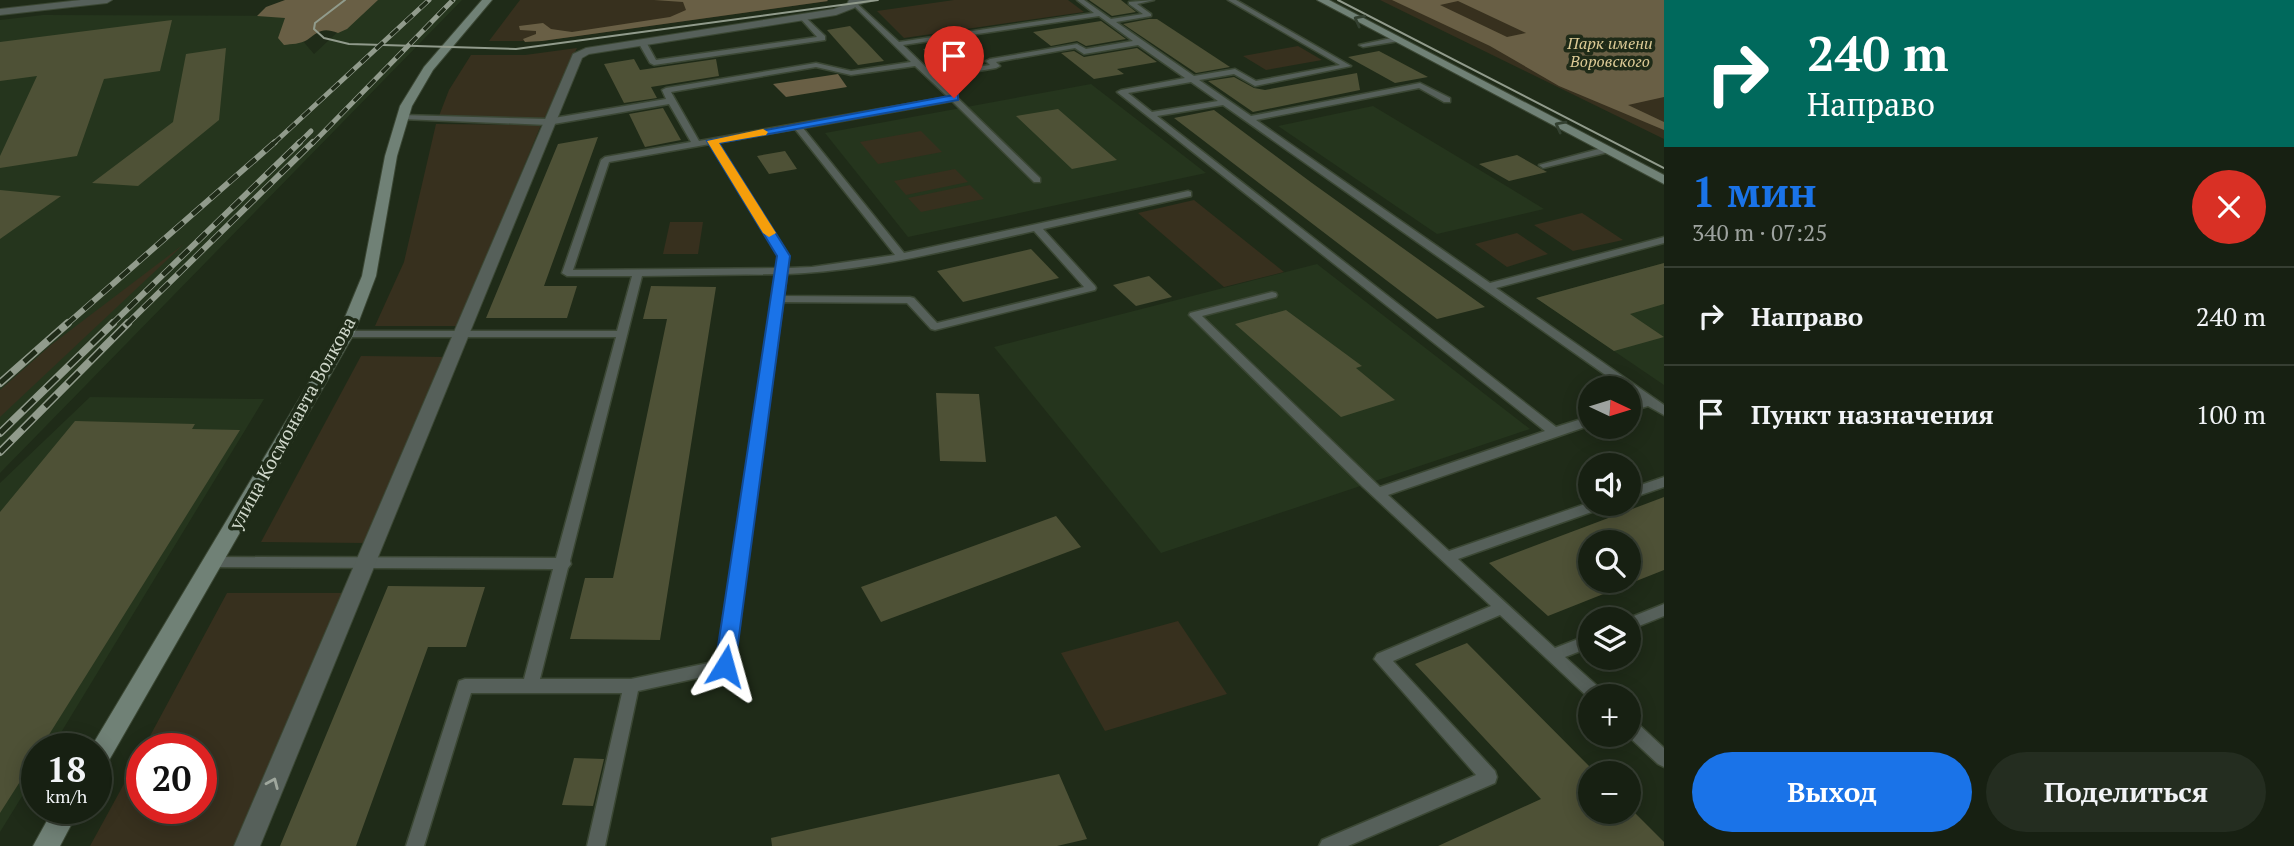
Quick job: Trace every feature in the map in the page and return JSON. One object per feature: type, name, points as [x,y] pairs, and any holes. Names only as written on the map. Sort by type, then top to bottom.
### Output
[{"type":"main road","name":"улица Космонавта Волкова","points":[[112,734],[345,334],[369,276],[391,156],[402,117],[428,69],[487,0]]},
{"type":"main road","points":[[1322,0],[1664,180]]},
{"type":"main road","points":[[46,846],[59,824]]},
{"type":"street","points":[[0,12],[107,0]]},
{"type":"street","points":[[247,846],[577,56],[586,51],[804,18],[843,10],[852,1],[870,0]]},
{"type":"lane","points":[[1080,0],[1095,15],[1193,79],[1664,411]]},
{"type":"lane","points":[[1110,21],[1149,15],[1131,3],[1151,0]]},
{"type":"lane","points":[[1231,0],[1347,66],[1255,84],[1235,71],[1121,92],[1554,432]]},
{"type":"lane","points":[[852,1],[1037,180]]},
{"type":"lane","points":[[897,44],[1095,15],[1110,21],[1153,60]]},
{"type":"lane","points":[[642,42],[654,63],[822,38],[804,18]]},
{"type":"lane","points":[[1363,45],[1396,39]]},
{"type":"lane","points":[[932,76],[996,66],[990,61],[1077,46],[1084,52],[1135,43]]},
{"type":"lane","points":[[1323,52],[1336,50]]},
{"type":"lane","points":[[697,144],[666,90],[816,65],[851,73],[917,62]]},
{"type":"lane","points":[[1250,119],[1420,85],[1447,100]]},
{"type":"lane","points":[[954,98],[605,160],[567,273],[812,270],[902,257],[1188,194]]},
{"type":"lane","points":[[402,117],[548,122],[671,101]]},
{"type":"lane","points":[[1151,115],[1225,102]]},
{"type":"lane","points":[[797,126],[902,257]]},
{"type":"lane","points":[[415,846],[465,686],[631,686],[725,666],[784,256],[712,141]]},
{"type":"lane","points":[[1544,165],[1606,150]]},
{"type":"lane","points":[[778,299],[909,300],[935,327],[1091,288],[1037,228]]},
{"type":"lane","points":[[1488,287],[1664,240]]},
{"type":"lane","points":[[530,686],[638,273]]},
{"type":"lane","points":[[1272,295],[1194,315],[1378,493],[1584,684]]},
{"type":"lane","points":[[345,334],[622,334]]},
{"type":"lane","points":[[1642,404],[1650,401]]},
{"type":"lane","points":[[1378,493],[1578,424]]},
{"type":"lane","points":[[1641,490],[1664,482]]},
{"type":"lane","points":[[1447,557],[1578,512]]},
{"type":"lane","points":[[213,562],[564,564]]},
{"type":"lane","points":[[1328,846],[1489,776],[1382,659],[1502,608]]},
{"type":"lane","points":[[1641,619],[1664,610]]},
{"type":"lane","points":[[1553,655],[1578,645]]},
{"type":"lane","points":[[596,846],[631,686]]},
{"type":"lane","points":[[1641,737],[1664,759]]},
{"type":"shaded area","points":[[372,0],[462,0],[0,473],[0,20],[43,15],[301,16],[291,27],[314,54]]},
{"type":"shaded area","points":[[1091,84],[1206,173],[908,237],[825,133]]},
{"type":"shaded area","points":[[1373,106],[1544,209],[1437,234],[1278,126]]},
{"type":"shaded area","points":[[1664,263],[1664,385],[1536,298]]},
{"type":"shaded area","points":[[1317,264],[1530,429],[1161,553],[994,347]]},
{"type":"shaded area","points":[[90,397],[264,399],[61,733],[21,733],[21,798],[0,832],[0,483]]},
{"type":"green space","points":[[285,0],[378,0],[347,29],[338,33],[321,31],[305,41],[284,45],[278,38],[285,18],[257,16],[266,7]]},
{"type":"green space","points":[[520,0],[828,1],[542,41],[489,41]]},
{"type":"green space","points":[[654,0],[828,1],[542,41],[525,42],[523,39],[536,34],[536,31],[520,30],[519,26],[543,23],[551,29],[572,32],[670,17],[686,10],[683,2]]},
{"type":"green space","points":[[954,0],[1068,0],[1084,12],[904,38],[877,11]]},
{"type":"green space","name":"Парк имени Воровского","points":[[1380,0],[1664,0],[1664,139]]},
{"type":"green space","name":"Парк имени Воровского","points":[[1392,0],[1664,0],[1664,97],[1628,105],[1664,122],[1664,130],[1559,86],[1490,46]],"holes":[[[1458,1],[1526,33],[1507,37],[1440,5]]]},
{"type":"green space","points":[[1298,46],[1322,60],[1266,70],[1243,56]]},
{"type":"green space","points":[[577,48],[544,119],[439,116],[449,90],[471,55],[525,55]]},
{"type":"green space","points":[[838,74],[847,87],[786,97],[773,84]]},
{"type":"green space","points":[[436,124],[541,125],[458,326],[375,326],[404,262]]},
{"type":"green space","points":[[921,131],[942,152],[878,164],[860,142]]},
{"type":"green space","points":[[955,169],[968,182],[906,195],[894,181]]},
{"type":"green space","points":[[970,185],[984,199],[921,212],[908,198]]},
{"type":"green space","points":[[1194,200],[1284,272],[1224,287],[1138,213]]},
{"type":"green space","points":[[1582,213],[1623,240],[1573,251],[1534,225]]},
{"type":"green space","points":[[670,222],[703,222],[698,254],[663,254]]},
{"type":"green space","points":[[1517,233],[1548,254],[1507,267],[1475,244]]},
{"type":"green space","points":[[184,244],[0,417],[0,390],[51,345]]},
{"type":"green space","points":[[361,356],[448,357],[365,543],[261,542]]},
{"type":"green space","points":[[227,593],[348,593],[239,846],[90,846],[102,824],[112,824],[112,806],[126,780],[126,824],[217,824],[217,733],[152,733]]},
{"type":"green space","points":[[1178,621],[1227,694],[1105,731],[1061,653]]},
{"type":"building","points":[[1089,0],[1121,0],[1136,12],[1112,16]]},
{"type":"building","points":[[1157,19],[1230,67],[1196,73],[1123,24]]},
{"type":"building","points":[[172,20],[160,71],[104,79],[77,156],[0,168],[0,156],[37,76],[0,81],[0,42]]},
{"type":"building","points":[[1101,21],[1126,39],[1086,46],[1077,41],[1051,46],[1033,32]]},
{"type":"building","points":[[850,26],[884,61],[858,65],[827,30]]},
{"type":"building","points":[[954,44],[975,64],[944,69],[923,49]]},
{"type":"building","points":[[226,48],[219,120],[138,186],[92,183],[173,122],[186,54]]},
{"type":"building","points":[[1137,48],[1157,62],[1117,69],[1124,74],[1094,79],[1061,53],[1074,51],[1084,57]]},
{"type":"building","points":[[1379,51],[1428,77],[1395,83],[1348,57]]},
{"type":"building","points":[[634,59],[640,70],[716,59],[719,76],[651,87],[657,98],[624,103],[604,64]]},
{"type":"building","points":[[1357,73],[1360,90],[1253,112],[1208,81],[1234,77],[1254,88],[1265,90]]},
{"type":"building","points":[[663,108],[681,140],[645,147],[629,114]]},
{"type":"building","points":[[1058,109],[1117,160],[1072,169],[1016,116]]},
{"type":"building","points":[[1214,110],[1485,307],[1437,319],[1174,118]]},
{"type":"building","points":[[598,137],[544,286],[577,286],[567,318],[486,318],[558,144]]},
{"type":"building","points":[[785,151],[797,169],[769,174],[757,156]]},
{"type":"building","points":[[1517,155],[1547,172],[1509,181],[1479,164]]},
{"type":"building","points":[[0,190],[61,196],[0,239]]},
{"type":"building","points":[[1031,249],[1059,278],[963,302],[937,271]]},
{"type":"building","points":[[1664,263],[1664,304],[1630,314],[1664,337],[1614,351],[1536,298]]},
{"type":"building","points":[[1149,276],[1172,297],[1136,306],[1113,285]]},
{"type":"building","points":[[651,286],[716,287],[660,640],[570,639],[585,578],[613,578],[667,319],[643,319]]},
{"type":"building","points":[[1286,310],[1362,366],[1356,368],[1395,400],[1341,417],[1235,324]]},
{"type":"building","points":[[936,393],[979,394],[986,462],[940,461]]},
{"type":"building","points":[[75,421],[195,424],[192,429],[240,430],[50,733],[21,733],[21,780],[0,813],[0,512]]},
{"type":"building","points":[[1664,497],[1664,570],[1641,579],[1641,530],[1578,530],[1578,593],[1606,593],[1548,616],[1489,563],[1614,516],[1641,516],[1641,506]]},
{"type":"building","points":[[1056,516],[1081,547],[881,622],[861,587]]},
{"type":"building","points":[[388,586],[485,587],[466,647],[428,647],[356,846],[280,846]]},
{"type":"building","points":[[1467,643],[1584,761],[1578,761],[1578,824],[1641,824],[1641,819],[1664,842],[1664,846],[1438,846],[1541,799],[1415,664]]},
{"type":"building","points":[[574,758],[604,759],[593,806],[562,805]]},
{"type":"building","points":[[1059,774],[1087,839],[1057,846],[772,846],[771,838]]},
{"type":"tram line","points":[[345,0],[315,23],[314,29],[324,38],[349,44],[516,49],[878,0]]},
{"type":"tram line","points":[[1338,0],[1664,168]]},
{"type":"railway","points":[[273,144],[429,0]]},
{"type":"railway","points":[[312,144],[453,0]]},
{"type":"railway","points":[[300,142],[311,131]]},
{"type":"railway","points":[[66,325],[275,142]]},
{"type":"railway","points":[[111,325],[300,142]]},
{"type":"railway","points":[[127,324],[313,142]]},
{"type":"railway","points":[[0,383],[68,323]]},
{"type":"railway","points":[[0,433],[113,323]]},
{"type":"railway","points":[[0,452],[127,324]]},
{"type":"slow traffic","points":[[763,132],[712,141],[769,233]]},
{"type":"route","points":[[725,666],[784,256],[712,141],[954,98]]}]
